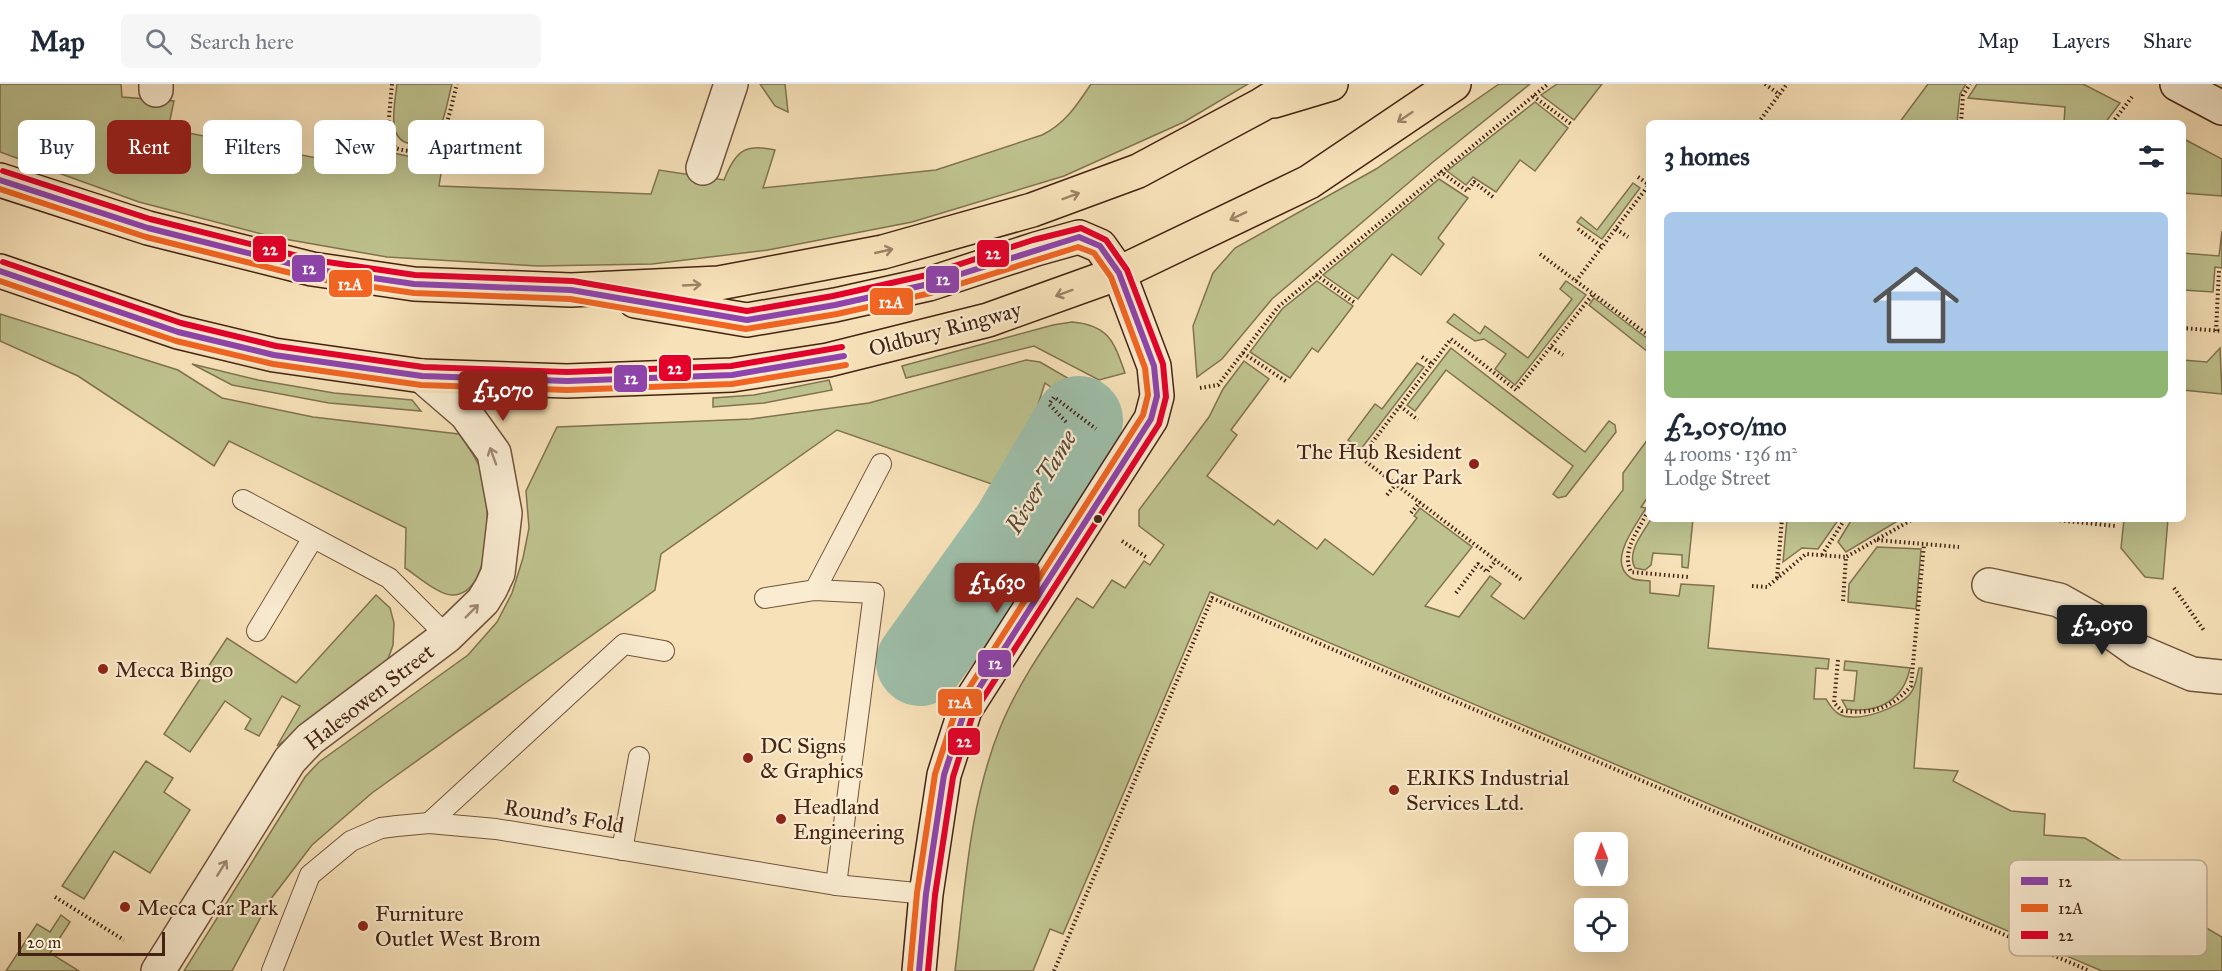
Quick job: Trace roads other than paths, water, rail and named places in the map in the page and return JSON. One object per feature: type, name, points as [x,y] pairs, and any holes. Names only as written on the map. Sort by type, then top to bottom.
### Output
[{"type":"main road","points":[[0,180],[148,228],[312,269],[414,284],[571,290],[719,284],[883,252],[1032,210],[1138,171],[1264,104],[1295,84]]},
{"type":"main road","points":[[1264,104],[1330,84]]},
{"type":"main road","name":"Oldbury Ringway","points":[[0,271],[178,332],[274,355],[422,376],[567,381],[732,375],[828,360],[988,320],[1119,273],[1309,182],[1454,84]]},
{"type":"main road","points":[[571,290],[747,320],[835,305],[929,284],[1079,237],[1100,246],[1119,273]]},
{"type":"street","points":[[703,168],[732,84]]},
{"type":"street","points":[[2177,84],[2222,108]]},
{"type":"street","points":[[919,971],[926,894],[944,775],[965,710],[1151,419],[1156,396],[1154,366],[1119,273]]},
{"type":"street","name":"Halesowen Street","points":[[158,971],[290,760],[310,739],[447,636],[479,605],[498,573],[505,513],[494,453],[466,414],[422,376]]},
{"type":"street","points":[[1989,585],[2059,600],[2093,619],[2138,651],[2192,674],[2222,677]]},
{"type":"lane","points":[[815,590],[881,464]]},
{"type":"lane","points":[[243,500],[389,578],[447,636]]},
{"type":"lane","points":[[257,632],[313,538]]},
{"type":"lane","points":[[765,598],[815,590],[874,593],[836,885]]},
{"type":"lane","points":[[429,823],[624,644],[664,651]]},
{"type":"lane","points":[[622,850],[639,757]]},
{"type":"lane","name":"Round's Fold","points":[[272,971],[310,875],[351,841],[381,828],[429,823],[496,830],[836,885],[926,894]]},
{"type":"waterway","name":"River Tame","points":[[920,662],[1015,529],[1079,420]]},
{"type":"place","name":"The Hub Resident Car Park","points":[[1474,464]]},
{"type":"place","name":"Mecca Bingo","points":[[103,669]]},
{"type":"place","name":"DC Signs & Graphics","points":[[748,758]]},
{"type":"place","name":"ERIKS Industrial Services Ltd.","points":[[1394,790]]},
{"type":"place","name":"Headland Engineering","points":[[781,819]]},
{"type":"place","name":"Mecca Car Park","points":[[125,907]]},
{"type":"place","name":"Furniture Outlet West Brom","points":[[363,926]]}]
